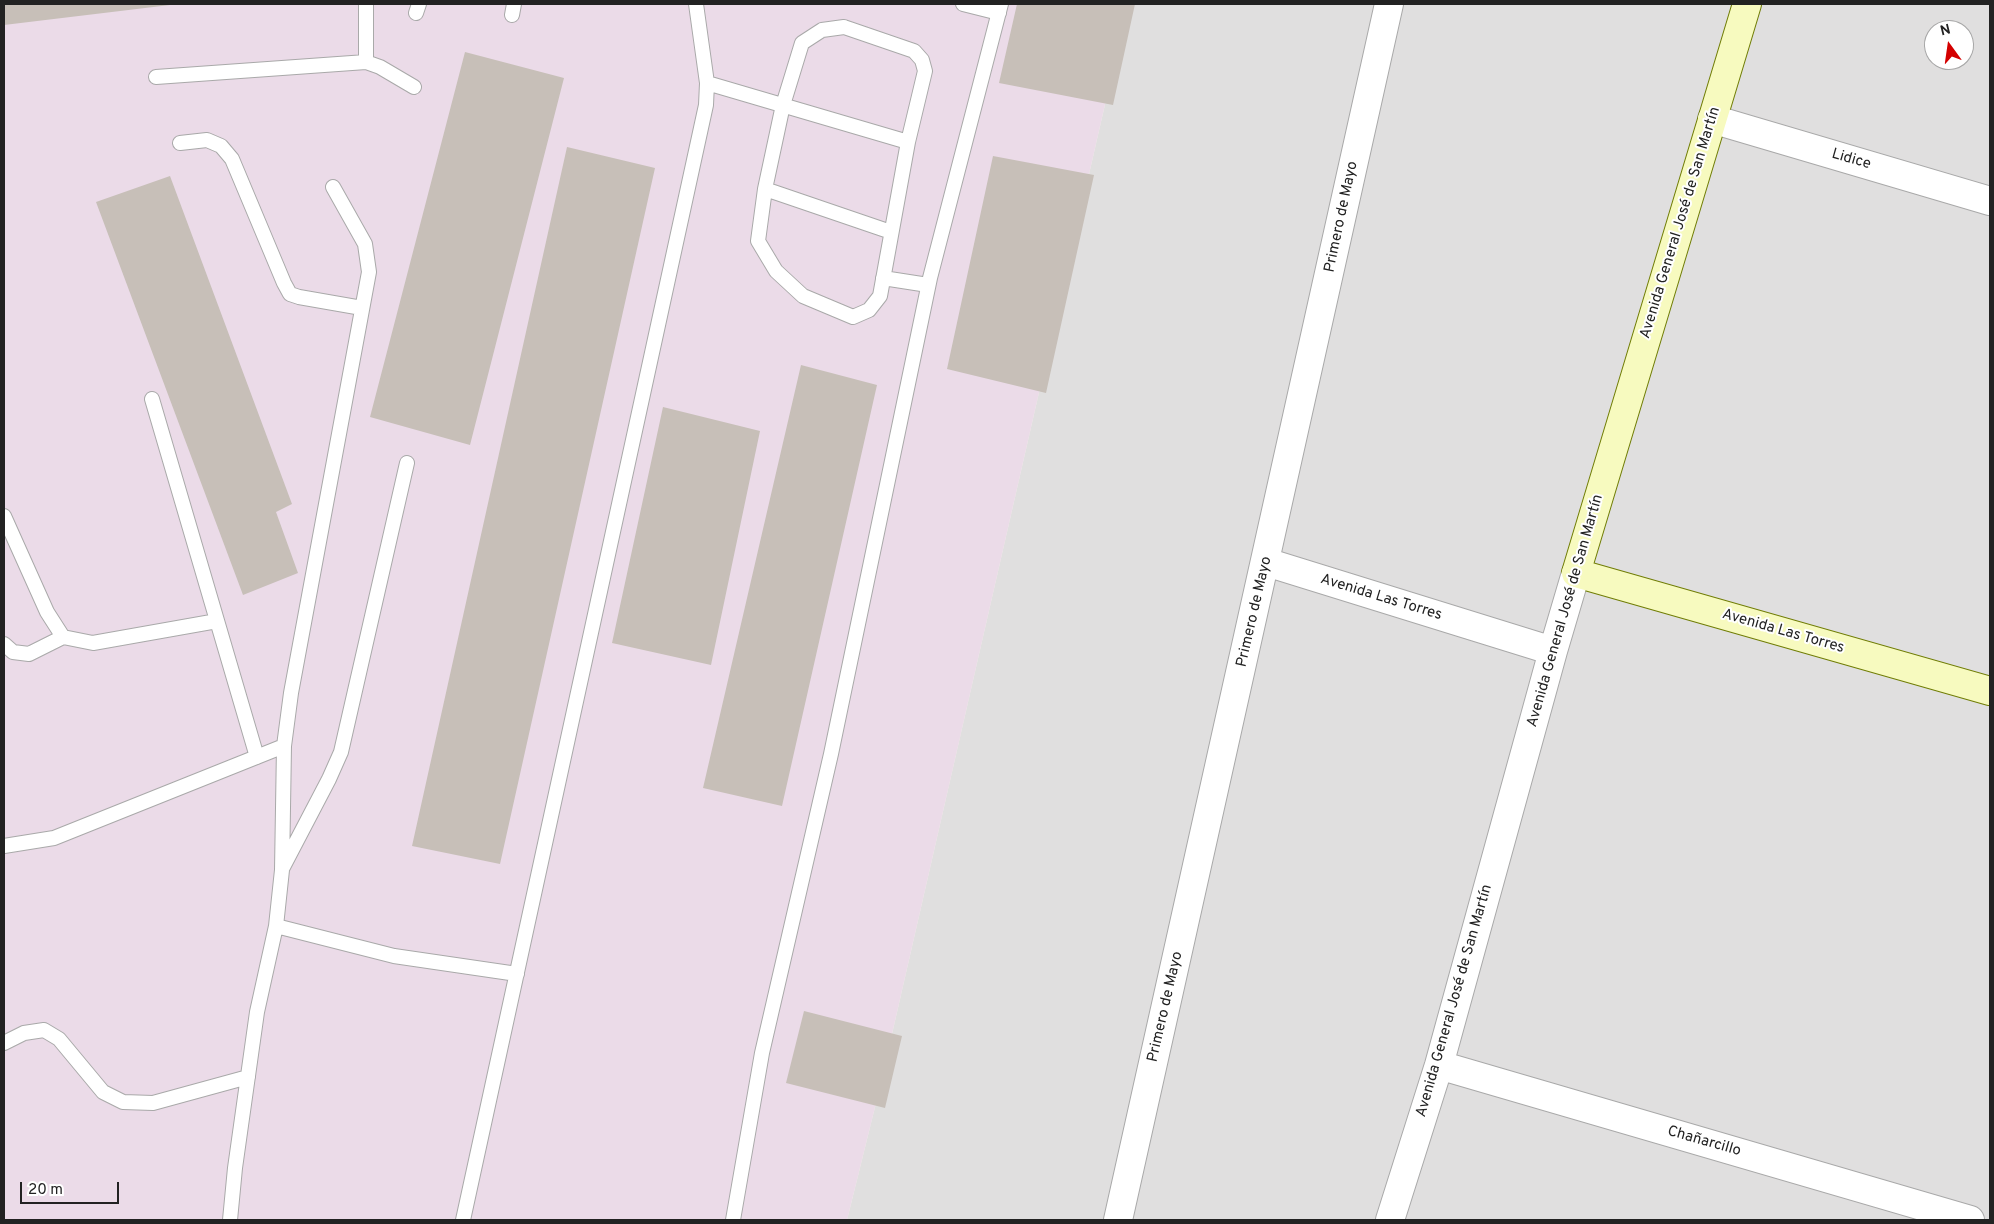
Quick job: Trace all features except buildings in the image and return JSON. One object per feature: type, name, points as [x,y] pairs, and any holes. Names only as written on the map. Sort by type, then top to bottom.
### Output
[{"type":"street","name":"Primero de Mayo","points":[[1118,1220],[1389,4]]},
{"type":"street","name":"Avenida General José de San Martín","points":[[1390,1220],[1439,1065],[1552,651],[1747,4]]},
{"type":"street","name":"Lidice","points":[[1712,119],[1990,201]]},
{"type":"street","name":"Avenida Las Torres","points":[[1266,562],[1552,651]]},
{"type":"street","name":"Avenida Las Torres","points":[[1576,573],[1990,691]]},
{"type":"street","name":"Chañarcillo","points":[[1439,1065],[1970,1220]]},
{"type":"lane","points":[[366,4],[366,62]]},
{"type":"lane","points":[[463,1220],[706,105],[707,83],[696,4]]},
{"type":"lane","points":[[732,1220],[762,1053],[831,754],[928,285],[1000,8],[963,4]]},
{"type":"lane","points":[[844,27],[914,51],[922,60],[925,71],[908,142],[890,232],[880,296],[869,310],[853,317],[803,296],[776,270],[758,240],[765,189],[783,106],[802,43],[822,30],[844,27]]},
{"type":"lane","points":[[156,77],[366,62],[380,67],[414,87]]},
{"type":"lane","points":[[707,83],[908,142]]},
{"type":"lane","points":[[180,143],[207,140],[222,146],[232,159],[290,294],[299,298],[362,308]]},
{"type":"lane","points":[[230,1220],[257,1012],[276,926],[282,870],[284,746],[291,693],[369,272],[365,244],[333,187]]},
{"type":"lane","points":[[765,189],[890,232]]},
{"type":"lane","points":[[883,278],[928,285]]},
{"type":"lane","points":[[152,399],[257,757]]},
{"type":"lane","points":[[282,870],[341,752],[408,463]]},
{"type":"lane","points":[[4,516],[47,612],[63,637]]},
{"type":"lane","points":[[4,644],[13,652],[28,654],[63,637],[94,643],[217,620]]},
{"type":"lane","points":[[4,846],[54,838],[284,746]]},
{"type":"lane","points":[[276,926],[394,956],[517,974]]},
{"type":"lane","points":[[4,1043],[24,1033],[44,1030],[59,1039],[102,1092],[123,1102],[153,1103],[248,1077]]},
{"type":"shaded area","points":[[4,4],[1128,4],[878,1095],[847,1220],[4,1220]]},
{"type":"shaded area","points":[[1128,4],[1990,4],[1990,1220],[847,1220],[878,1095]]}]
